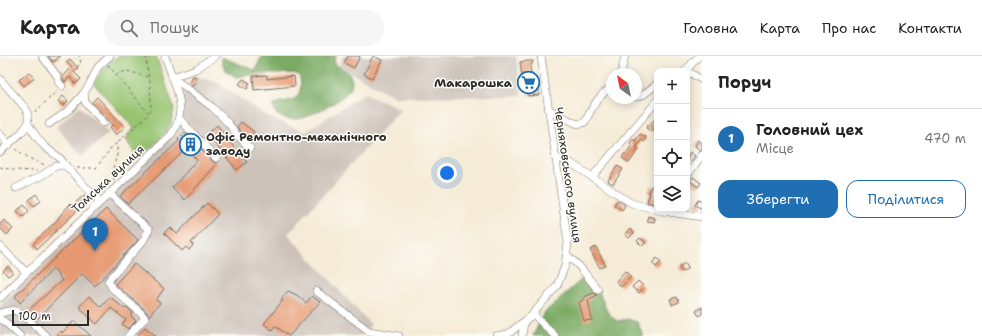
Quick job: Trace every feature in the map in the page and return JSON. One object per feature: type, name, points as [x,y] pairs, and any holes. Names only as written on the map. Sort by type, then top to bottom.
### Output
[{"type":"street","points":[[42,56],[58,77],[58,82],[62,86]]},
{"type":"street","name":"Томська вулиця","points":[[0,298],[171,135],[176,127],[181,109],[180,100],[165,56]]},
{"type":"street","points":[[172,77],[196,69],[215,56]]},
{"type":"street","name":"Черняховського вулиця","points":[[496,336],[508,334],[533,314],[557,286],[565,266],[568,243],[541,56]]},
{"type":"street","points":[[622,68],[625,56]]},
{"type":"street","points":[[689,68],[699,56]]},
{"type":"street","points":[[49,124],[69,110],[84,92],[98,66],[107,58]]},
{"type":"street","points":[[690,73],[702,80]]},
{"type":"street","points":[[172,77],[212,107],[228,122],[237,135],[250,148]]},
{"type":"street","points":[[0,78],[26,109],[28,121],[45,147],[60,158],[100,202]]},
{"type":"street","points":[[642,95],[654,86]]},
{"type":"street","points":[[548,110],[580,124],[585,122],[598,98],[606,90]]},
{"type":"street","points":[[84,92],[85,102],[104,123]]},
{"type":"street","points":[[592,177],[654,104]]},
{"type":"street","points":[[179,118],[216,158]]},
{"type":"street","points":[[0,152],[21,133],[28,121]]},
{"type":"street","points":[[0,134],[9,145]]},
{"type":"street","points":[[690,172],[702,155]]},
{"type":"street","points":[[555,156],[571,163],[631,203],[654,208]]},
{"type":"street","points":[[16,188],[46,168],[56,166],[67,167]]},
{"type":"street","points":[[109,193],[148,230],[143,242],[108,281],[112,288],[145,318],[128,336]]},
{"type":"street","points":[[674,212],[702,217]]},
{"type":"street","points":[[0,246],[26,272]]},
{"type":"street","points":[[566,255],[580,266],[598,290]]},
{"type":"street","points":[[316,290],[366,333],[399,336]]},
{"type":"street","points":[[0,313],[14,310],[23,314],[46,336]]},
{"type":"street","points":[[533,314],[555,336]]},
{"type":"street","points":[[0,319],[20,336]]},
{"type":"street","points":[[522,336],[524,322]]},
{"type":"path","points":[[77,67],[81,63],[78,56]]},
{"type":"path","points":[[67,167],[96,168],[111,148],[149,114],[151,110],[146,56]]},
{"type":"path","points":[[107,58],[115,74],[149,114]]},
{"type":"path","points":[[115,74],[127,71],[149,77]]},
{"type":"path","points":[[28,121],[62,86]]},
{"type":"path","points":[[115,184],[113,168],[117,154],[117,144]]},
{"type":"path","points":[[9,145],[46,168]]},
{"type":"path","points":[[0,167],[13,170],[46,168]]},
{"type":"shaded area","points":[[343,56],[516,56],[522,96],[395,97],[339,66]]},
{"type":"shaded area","points":[[193,76],[215,81],[266,116],[305,132],[365,93],[401,109],[288,234],[371,325],[360,336],[0,336],[0,306],[177,124],[185,91]]},
{"type":"shaded area","points":[[79,106],[109,133],[82,156],[56,127]]},
{"type":"green space","points":[[118,56],[156,56],[174,108],[170,127],[150,149],[138,159],[126,139],[134,128],[94,84],[103,69]]},
{"type":"green space","points":[[262,56],[337,56],[334,60],[335,63],[350,75],[352,82],[350,89],[336,102],[303,118],[293,119],[279,116],[276,114],[274,105],[280,102],[292,100],[298,96],[301,85],[299,75],[293,73],[261,73],[236,77],[226,71],[221,57],[255,70]]},
{"type":"green space","points":[[582,279],[597,291],[613,318],[617,321],[628,319],[637,322],[643,335],[533,336],[544,313]]},
{"type":"building","points":[[48,56],[61,56],[53,62]]},
{"type":"building","points":[[348,56],[360,56],[354,68],[344,63]]},
{"type":"building","points":[[373,56],[382,60],[372,78],[364,74]]},
{"type":"building","points":[[70,59],[78,68],[74,72],[81,79],[75,84],[70,77],[65,82],[63,80],[63,77],[72,67],[66,62]]},
{"type":"building","name":"Макарошка","points":[[533,61],[530,67],[534,88],[539,88],[539,95],[528,96],[527,91],[524,90],[520,62]]},
{"type":"building","points":[[29,72],[34,78],[24,86],[19,80]]},
{"type":"building","points":[[267,75],[267,79],[294,76],[295,86],[254,90],[253,76]]},
{"type":"building","points":[[193,76],[198,77],[193,86],[189,84]]},
{"type":"building","points":[[243,79],[250,83],[247,89],[239,84]]},
{"type":"building","points":[[63,96],[68,101],[63,106],[58,101]]},
{"type":"building","points":[[97,97],[125,127],[116,135],[110,127],[113,125],[92,102]]},
{"type":"building","points":[[654,120],[654,129],[652,132],[646,128],[649,124],[650,125]]},
{"type":"building","points":[[241,122],[254,132],[249,140],[237,127]]},
{"type":"building","points":[[217,125],[247,162],[237,170],[207,134]]},
{"type":"building","points":[[185,132],[212,161],[217,164],[185,200],[172,188],[197,160],[186,149],[128,204],[120,196],[179,141],[178,139]]},
{"type":"building","points":[[640,134],[646,137],[644,142],[641,140],[636,148],[639,149],[629,163],[622,158],[632,145],[630,143],[633,139],[635,141]]},
{"type":"building","points":[[698,140],[702,143],[702,148],[700,150],[695,146]]},
{"type":"building","points":[[690,152],[695,156],[691,161],[690,160]]},
{"type":"building","points":[[617,166],[623,169],[613,184],[608,181]]},
{"type":"building","points":[[693,177],[701,183],[698,187],[690,181]]},
{"type":"building","points":[[651,186],[654,187],[654,204],[647,202],[650,193],[648,192]]},
{"type":"building","points":[[36,194],[41,201],[34,206],[29,200]]},
{"type":"building","points":[[84,195],[90,200],[37,249],[33,244],[58,219],[70,204],[72,206]]},
{"type":"building","points":[[617,200],[625,205],[622,210],[614,205]]},
{"type":"building","points":[[698,200],[702,202],[702,209],[695,205]]},
{"type":"building","points":[[207,203],[218,214],[191,243],[193,245],[189,250],[186,247],[182,251],[164,233],[170,227],[177,234]]},
{"type":"building","points":[[24,205],[29,211],[23,217],[17,211]]},
{"type":"building","points":[[106,209],[138,240],[95,286],[82,274],[38,318],[29,310],[62,280],[53,269],[20,303],[15,296]]},
{"type":"building","points":[[648,216],[655,218],[654,222],[647,221]]},
{"type":"building","points":[[4,220],[13,229],[7,235],[0,228],[0,224]]},
{"type":"building","points":[[630,229],[634,233],[629,238],[625,234]]},
{"type":"building","points":[[640,238],[646,242],[642,246],[637,241]]},
{"type":"building","points":[[596,247],[605,265],[600,268],[590,250]]},
{"type":"building","points":[[657,258],[661,262],[656,267],[652,263]]},
{"type":"building","points":[[685,263],[688,268],[682,272],[679,267]]},
{"type":"building","points":[[134,264],[164,289],[156,300],[160,303],[149,316],[145,310],[115,284]]},
{"type":"building","points":[[8,266],[13,272],[8,276],[3,271]]},
{"type":"building","points":[[625,271],[631,277],[621,287],[616,281]]},
{"type":"building","points":[[638,281],[644,287],[639,293],[632,287]]},
{"type":"building","points":[[288,291],[297,295],[306,303],[312,296],[320,302],[289,336],[275,326],[272,330],[264,324],[283,300],[281,299]]},
{"type":"building","points":[[594,293],[597,295],[588,300],[592,320],[584,321],[579,302],[584,300],[584,297]]},
{"type":"building","points":[[89,296],[101,307],[110,297],[125,309],[127,307],[133,313],[131,316],[136,321],[128,329],[122,324],[126,320],[111,308],[97,324],[79,307]]},
{"type":"building","points":[[677,297],[679,302],[672,305],[670,299]]},
{"type":"building","points":[[702,307],[702,314],[699,316],[696,311]]},
{"type":"building","points":[[74,321],[91,336],[56,336],[61,331],[62,333]]},
{"type":"building","points":[[145,327],[156,336],[137,336]]},
{"type":"place","name":"Макарошка","points":[[528,83]]},
{"type":"place","name":"Офіс Ремонтно-механічного заводу","points":[[190,144]]},
{"type":"place","name":"Головний цех","points":[[95,251]]}]
